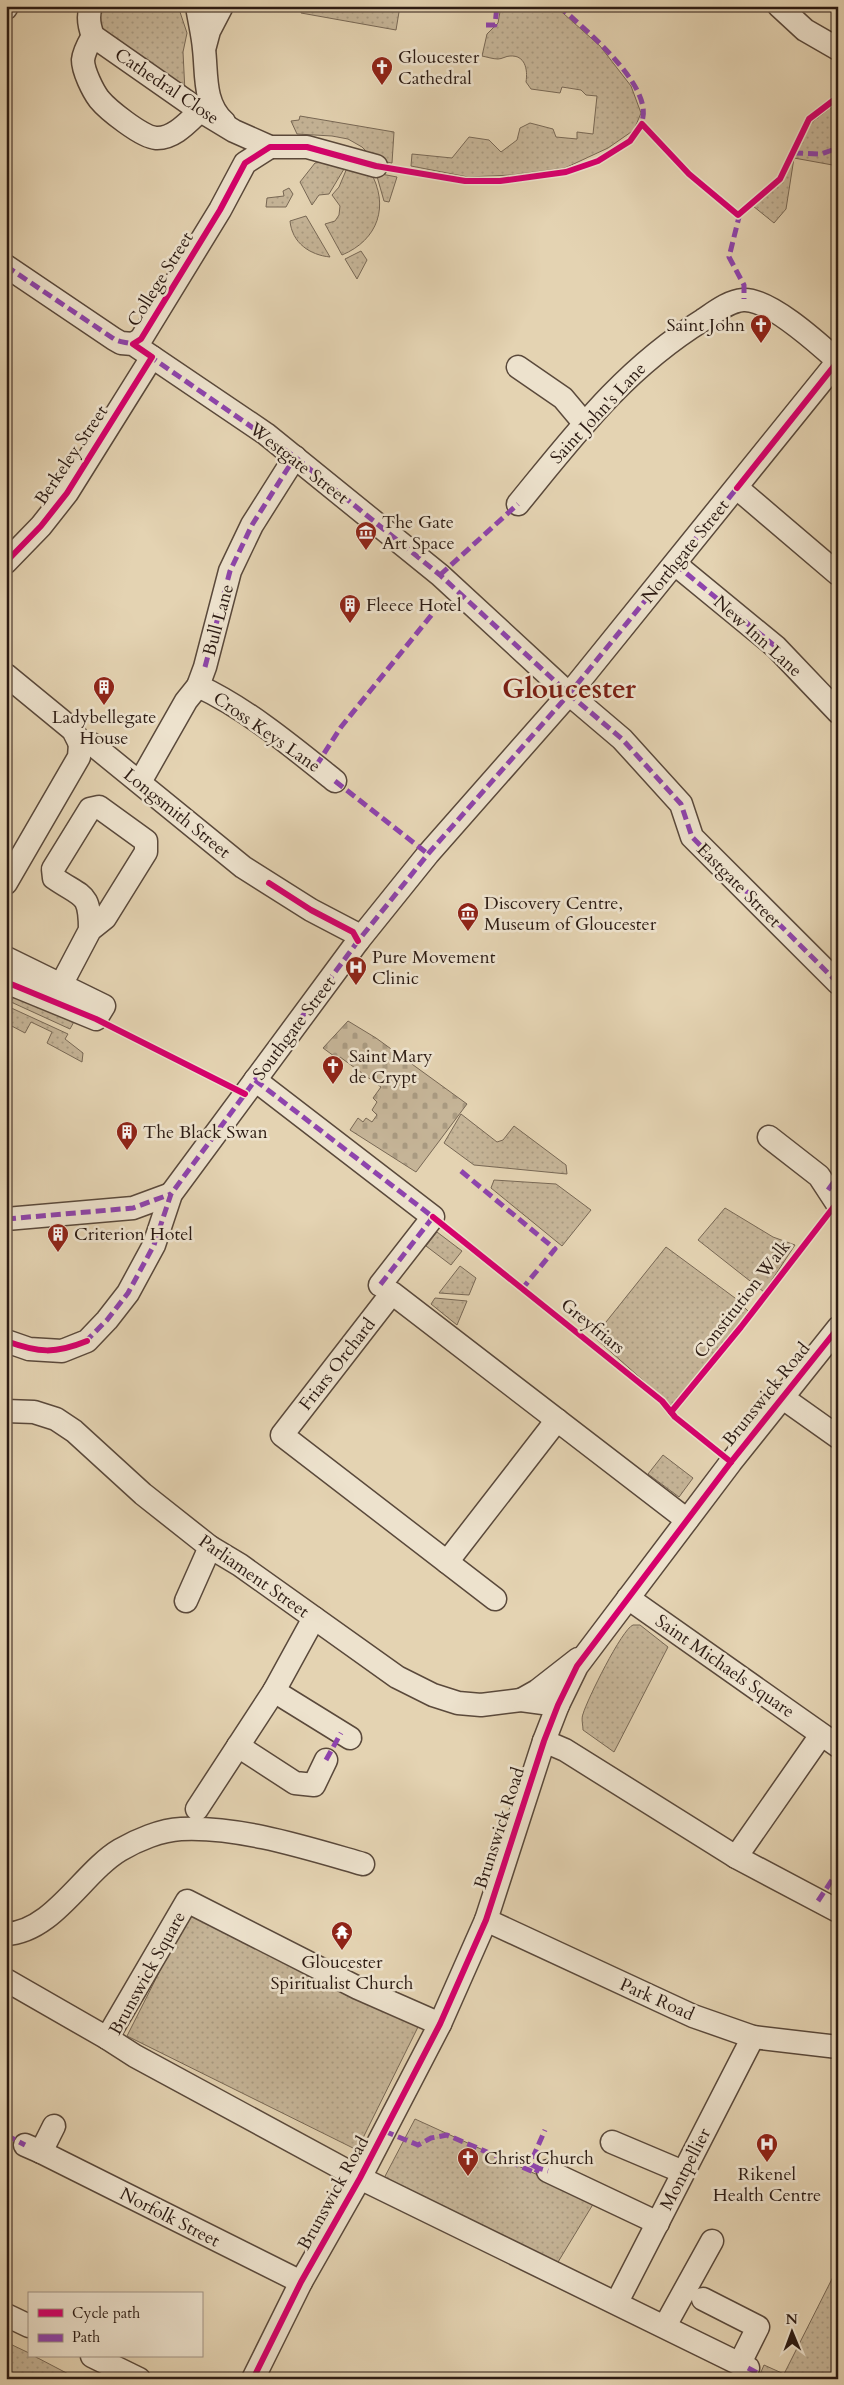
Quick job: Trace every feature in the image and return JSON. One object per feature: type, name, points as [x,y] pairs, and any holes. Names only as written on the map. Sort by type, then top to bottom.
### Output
[{"type":"street","points":[[91,6],[89,22],[94,36],[87,46],[83,63],[98,98],[106,106],[148,136],[156,138],[175,132],[201,110]]},
{"type":"street","points":[[197,6],[204,49],[204,73],[209,97],[217,116],[234,131]]},
{"type":"street","points":[[204,49],[209,31],[222,6]]},
{"type":"street","points":[[779,6],[805,30],[838,49]]},
{"type":"street","name":"Cathedral Close","points":[[94,36],[234,131],[270,147],[306,147],[376,166]]},
{"type":"street","name":"College Street","points":[[133,344],[141,338],[210,226],[245,163],[270,147]]},
{"type":"street","name":"Westgate Street","points":[[6,266],[114,339],[121,343],[133,344],[295,457],[440,575],[569,694]]},
{"type":"street","name":"Saint John's Lane","points":[[518,504],[584,423],[627,376],[671,340],[727,305],[744,300],[762,304],[796,324],[838,361]]},
{"type":"street","name":"Berkeley Street","points":[[6,562],[41,526],[66,493],[152,357]]},
{"type":"street","name":"Northgate Street","points":[[569,694],[838,361]]},
{"type":"street","points":[[518,367],[563,398],[584,423]]},
{"type":"street","name":"Bull Lane","points":[[140,782],[202,676],[230,571],[252,525],[295,457]]},
{"type":"street","points":[[737,488],[838,574]]},
{"type":"street","name":"New Inn Lane","points":[[675,564],[776,647],[838,712]]},
{"type":"street","points":[[6,674],[73,730],[80,744],[79,757],[6,882]]},
{"type":"street","name":"Cross Keys Lane","points":[[202,676],[211,692],[265,727],[335,782]]},
{"type":"street","name":"Southgate Street","points":[[6,1341],[29,1349],[62,1351],[87,1341],[107,1320],[128,1293],[154,1245],[170,1194],[358,941],[428,854],[569,694]]},
{"type":"street","name":"Eastgate Street","points":[[569,694],[622,739],[681,804],[692,837],[838,983]]},
{"type":"street","name":"Longsmith Street","points":[[80,744],[92,744],[243,867],[310,910],[353,932],[358,941]]},
{"type":"street","points":[[61,985],[90,930],[105,918],[146,852],[146,841],[99,807],[90,809],[53,869],[54,878],[85,898],[90,910],[90,930]]},
{"type":"street","points":[[6,958],[104,1006],[96,1019],[6,982]]},
{"type":"street","points":[[255,1080],[433,1217],[380,1285]]},
{"type":"street","points":[[769,1137],[819,1176],[834,1191]]},
{"type":"street","points":[[6,1218],[133,1208],[170,1194]]},
{"type":"street","name":"Friars Orchard","points":[[495,1599],[282,1435],[392,1293],[687,1520]]},
{"type":"street","name":"Brunswick Road","points":[[253,2379],[301,2282],[360,2178],[440,2024],[486,1920],[544,1741],[558,1705],[587,1652],[597,1642],[687,1520],[838,1328]]},
{"type":"street","points":[[783,1398],[838,1437]]},
{"type":"street","name":"Parliament Street","points":[[6,1411],[34,1412],[62,1423],[144,1494],[210,1547],[240,1566],[397,1678],[433,1695],[469,1704],[497,1704],[521,1700],[558,1705]]},
{"type":"street","points":[[447,1562],[557,1420]]},
{"type":"street","points":[[186,1601],[210,1547]]},
{"type":"street","name":"Saint Michaels Square","points":[[628,1598],[830,1740],[736,1857]]},
{"type":"street","points":[[197,1809],[274,1691],[314,1618]]},
{"type":"street","name":"Parliament Street","points":[[521,1700],[537,1691],[587,1652]]},
{"type":"street","points":[[274,1691],[350,1738]]},
{"type":"street","points":[[544,1741],[565,1750],[590,1765],[736,1857],[838,1911]]},
{"type":"street","points":[[238,1746],[295,1783],[314,1785],[326,1760]]},
{"type":"street","points":[[6,1934],[27,1929],[49,1916],[119,1850],[142,1839],[180,1829],[220,1832],[281,1841],[363,1864]]},
{"type":"street","name":"Brunswick Square","points":[[360,2178],[135,2056],[107,2038],[187,1901],[358,1988],[440,2024]]},
{"type":"street","name":"Park Road","points":[[486,1920],[693,2016],[753,2037],[838,2047]]},
{"type":"street","points":[[6,1980],[107,2038]]},
{"type":"street","name":"Montpellier","points":[[617,2302],[753,2037]]},
{"type":"street","name":"Norfolk Street","points":[[20,2142],[54,2126]]},
{"type":"street","name":"Norfolk Street","points":[[20,2142],[301,2282]]},
{"type":"street","points":[[612,2142],[683,2172]]},
{"type":"street","points":[[548,2170],[658,2223]]},
{"type":"street","points":[[360,2178],[665,2326],[741,2371],[758,2327],[703,2299]]},
{"type":"street","points":[[665,2326],[712,2241]]},
{"type":"street","points":[[6,2315],[28,2326]]},
{"type":"street","points":[[96,2358],[139,2379]]},
{"type":"green space","points":[[98,6],[178,6],[187,33],[183,52],[185,92],[102,33]]},
{"type":"green space","points":[[302,6],[400,6],[396,30],[301,13]]},
{"type":"green space","points":[[501,6],[555,6],[600,46],[631,86],[641,113],[634,130],[608,148],[565,168],[512,175],[468,177],[411,166],[412,154],[452,158],[469,137],[489,140],[501,152],[517,140],[520,128],[530,123],[553,129],[556,137],[577,139],[577,132],[593,134],[597,96],[586,95],[581,90],[562,87],[560,93],[531,89],[526,82],[526,68],[522,60],[515,56],[496,59],[482,56],[487,34],[498,23]]},
{"type":"green space","points":[[838,102],[838,166],[794,158],[786,209],[774,223],[753,206],[783,178],[812,122]]},
{"type":"green space","points":[[300,116],[394,132],[392,163],[375,160],[362,147],[348,139],[297,134],[291,121],[299,120]]},
{"type":"green space","points":[[323,162],[344,169],[329,194],[319,195],[312,205],[300,182],[315,163]]},
{"type":"green space","points":[[347,168],[370,171],[376,184],[379,209],[372,231],[354,249],[342,255],[325,224],[335,221],[339,215],[340,206],[332,195],[339,187]]},
{"type":"green space","points":[[376,173],[397,177],[389,202],[384,201]]},
{"type":"green space","points":[[289,188],[293,194],[286,207],[266,207],[267,198],[284,196],[283,191]]},
{"type":"green space","points":[[306,216],[330,257],[309,251],[294,236],[290,221]]},
{"type":"green space","points":[[361,251],[367,260],[357,279],[345,259]]},
{"type":"green space","points":[[15,994],[76,1018],[70,1029],[11,1002]]},
{"type":"green space","points":[[7,1006],[68,1034],[65,1039],[83,1053],[82,1062],[47,1043],[52,1032],[31,1022],[25,1033],[6,1023]]},
{"type":"green space","points":[[348,1021],[376,1038],[467,1104],[416,1172],[350,1130],[358,1118],[363,1122],[366,1118],[372,1122],[377,1115],[372,1110],[377,1102],[373,1098],[381,1087],[340,1057],[338,1059],[323,1048]]},
{"type":"green space","points":[[461,1114],[497,1142],[503,1140],[514,1126],[566,1165],[567,1174],[474,1165],[444,1143]]},
{"type":"green space","points":[[494,1180],[556,1184],[591,1210],[562,1246],[491,1188]]},
{"type":"green space","points":[[725,1208],[773,1237],[795,1245],[764,1292],[698,1240]]},
{"type":"green space","points":[[437,1232],[462,1251],[451,1265],[426,1246]]},
{"type":"green space","points":[[666,1247],[735,1298],[750,1313],[672,1406],[594,1337]]},
{"type":"green space","points":[[460,1266],[476,1278],[469,1295],[439,1293]]},
{"type":"green space","points":[[435,1298],[467,1301],[457,1325],[431,1304]]},
{"type":"green space","points":[[663,1455],[693,1478],[679,1497],[648,1474]]},
{"type":"green space","points":[[633,1625],[640,1625],[668,1647],[614,1752],[583,1730],[582,1716],[613,1651],[628,1629]]},
{"type":"green space","points":[[189,1913],[418,2027],[357,2150],[127,2036]]},
{"type":"green space","points":[[415,2119],[595,2201],[555,2267],[382,2182]]},
{"type":"green space","points":[[838,2267],[838,2379],[758,2379],[764,2365],[784,2374]]},
{"type":"green space","points":[[6,2342],[28,2353],[28,2358],[38,2358],[78,2379],[6,2379]]},
{"type":"marked path","points":[[486,25],[495,25],[497,6]]},
{"type":"marked path","points":[[559,6],[601,44],[630,79],[640,96],[643,113],[639,127]]},
{"type":"marked path","points":[[793,153],[821,154],[838,148]]},
{"type":"marked path","points":[[740,213],[729,257],[744,285],[744,299]]},
{"type":"marked path","points":[[6,266],[114,339],[136,346]]},
{"type":"marked path","points":[[148,355],[295,457],[440,575],[569,694],[622,739],[681,804],[692,837],[838,983]]},
{"type":"marked path","points":[[205,667],[230,571],[252,525],[295,457]]},
{"type":"marked path","points":[[85,1342],[107,1320],[128,1293],[154,1245],[171,1194],[358,941],[428,854],[569,694],[737,488]]},
{"type":"marked path","points":[[440,575],[518,504]]},
{"type":"marked path","points":[[675,564],[776,647]]},
{"type":"marked path","points":[[316,766],[341,727],[442,602]]},
{"type":"marked path","points":[[335,781],[428,854]]},
{"type":"marked path","points":[[255,1080],[433,1217],[380,1285]]},
{"type":"marked path","points":[[461,1171],[555,1249],[522,1289]]},
{"type":"marked path","points":[[828,1190],[838,1176]]},
{"type":"marked path","points":[[6,1219],[133,1208],[171,1194]]},
{"type":"marked path","points":[[326,1760],[341,1733]]},
{"type":"marked path","points":[[818,1901],[838,1871]]},
{"type":"marked path","points":[[538,2168],[530,2164],[545,2130]]},
{"type":"marked path","points":[[384,2131],[418,2145],[431,2138],[447,2135],[536,2173],[538,2168],[548,2171]]},
{"type":"marked path","points":[[6,2135],[25,2145]]},
{"type":"marked path","points":[[748,2368],[769,2379]]},
{"type":"cycle path","points":[[6,562],[41,526],[67,493],[152,357],[133,344],[141,339],[220,210],[245,163],[270,147],[307,147],[376,166],[465,181],[500,181],[566,172],[598,161],[630,141],[642,124],[689,174],[738,215],[780,179],[809,119],[838,97]]},
{"type":"cycle path","points":[[737,488],[838,361]]},
{"type":"cycle path","points":[[269,883],[311,910],[353,932],[358,941]]},
{"type":"cycle path","points":[[6,982],[96,1019],[245,1094]]},
{"type":"cycle path","name":"Constitution Walk","points":[[671,1412],[741,1327],[836,1204]]},
{"type":"cycle path","name":"Greyfriars","points":[[433,1217],[662,1401],[675,1417],[731,1462]]},
{"type":"cycle path","points":[[253,2379],[301,2282],[360,2178],[440,2024],[486,1920],[544,1741],[558,1705],[577,1666],[731,1462],[838,1328]]},
{"type":"cycle path","points":[[6,1341],[38,1350],[56,1350],[87,1341]]},
{"type":"place","name":"Gloucester Cathedral","points":[[382,86]]},
{"type":"place","name":"Saint John","points":[[761,344]]},
{"type":"place","name":"The Gate Art Space","points":[[366,551]]},
{"type":"place","name":"Fleece Hotel","points":[[350,624]]},
{"type":"place","name":"Ladybellegate House","points":[[104,706]]},
{"type":"place","name":"Discovery Centre, Museum of Gloucester","points":[[468,932]]},
{"type":"place","name":"Pure Movement Clinic","points":[[356,986]]},
{"type":"place","name":"Saint Mary de Crypt","points":[[333,1085]]},
{"type":"place","name":"The Black Swan","points":[[127,1151]]},
{"type":"place","name":"Criterion Hotel","points":[[58,1253]]},
{"type":"place","name":"Gloucester Spiritualist Church","points":[[342,1951]]},
{"type":"place","name":"Rikenel Health Centre","points":[[767,2163]]},
{"type":"place","name":"Christ Church","points":[[468,2177]]},
{"type":"district","name":"Gloucester","points":[[569,688]]}]
